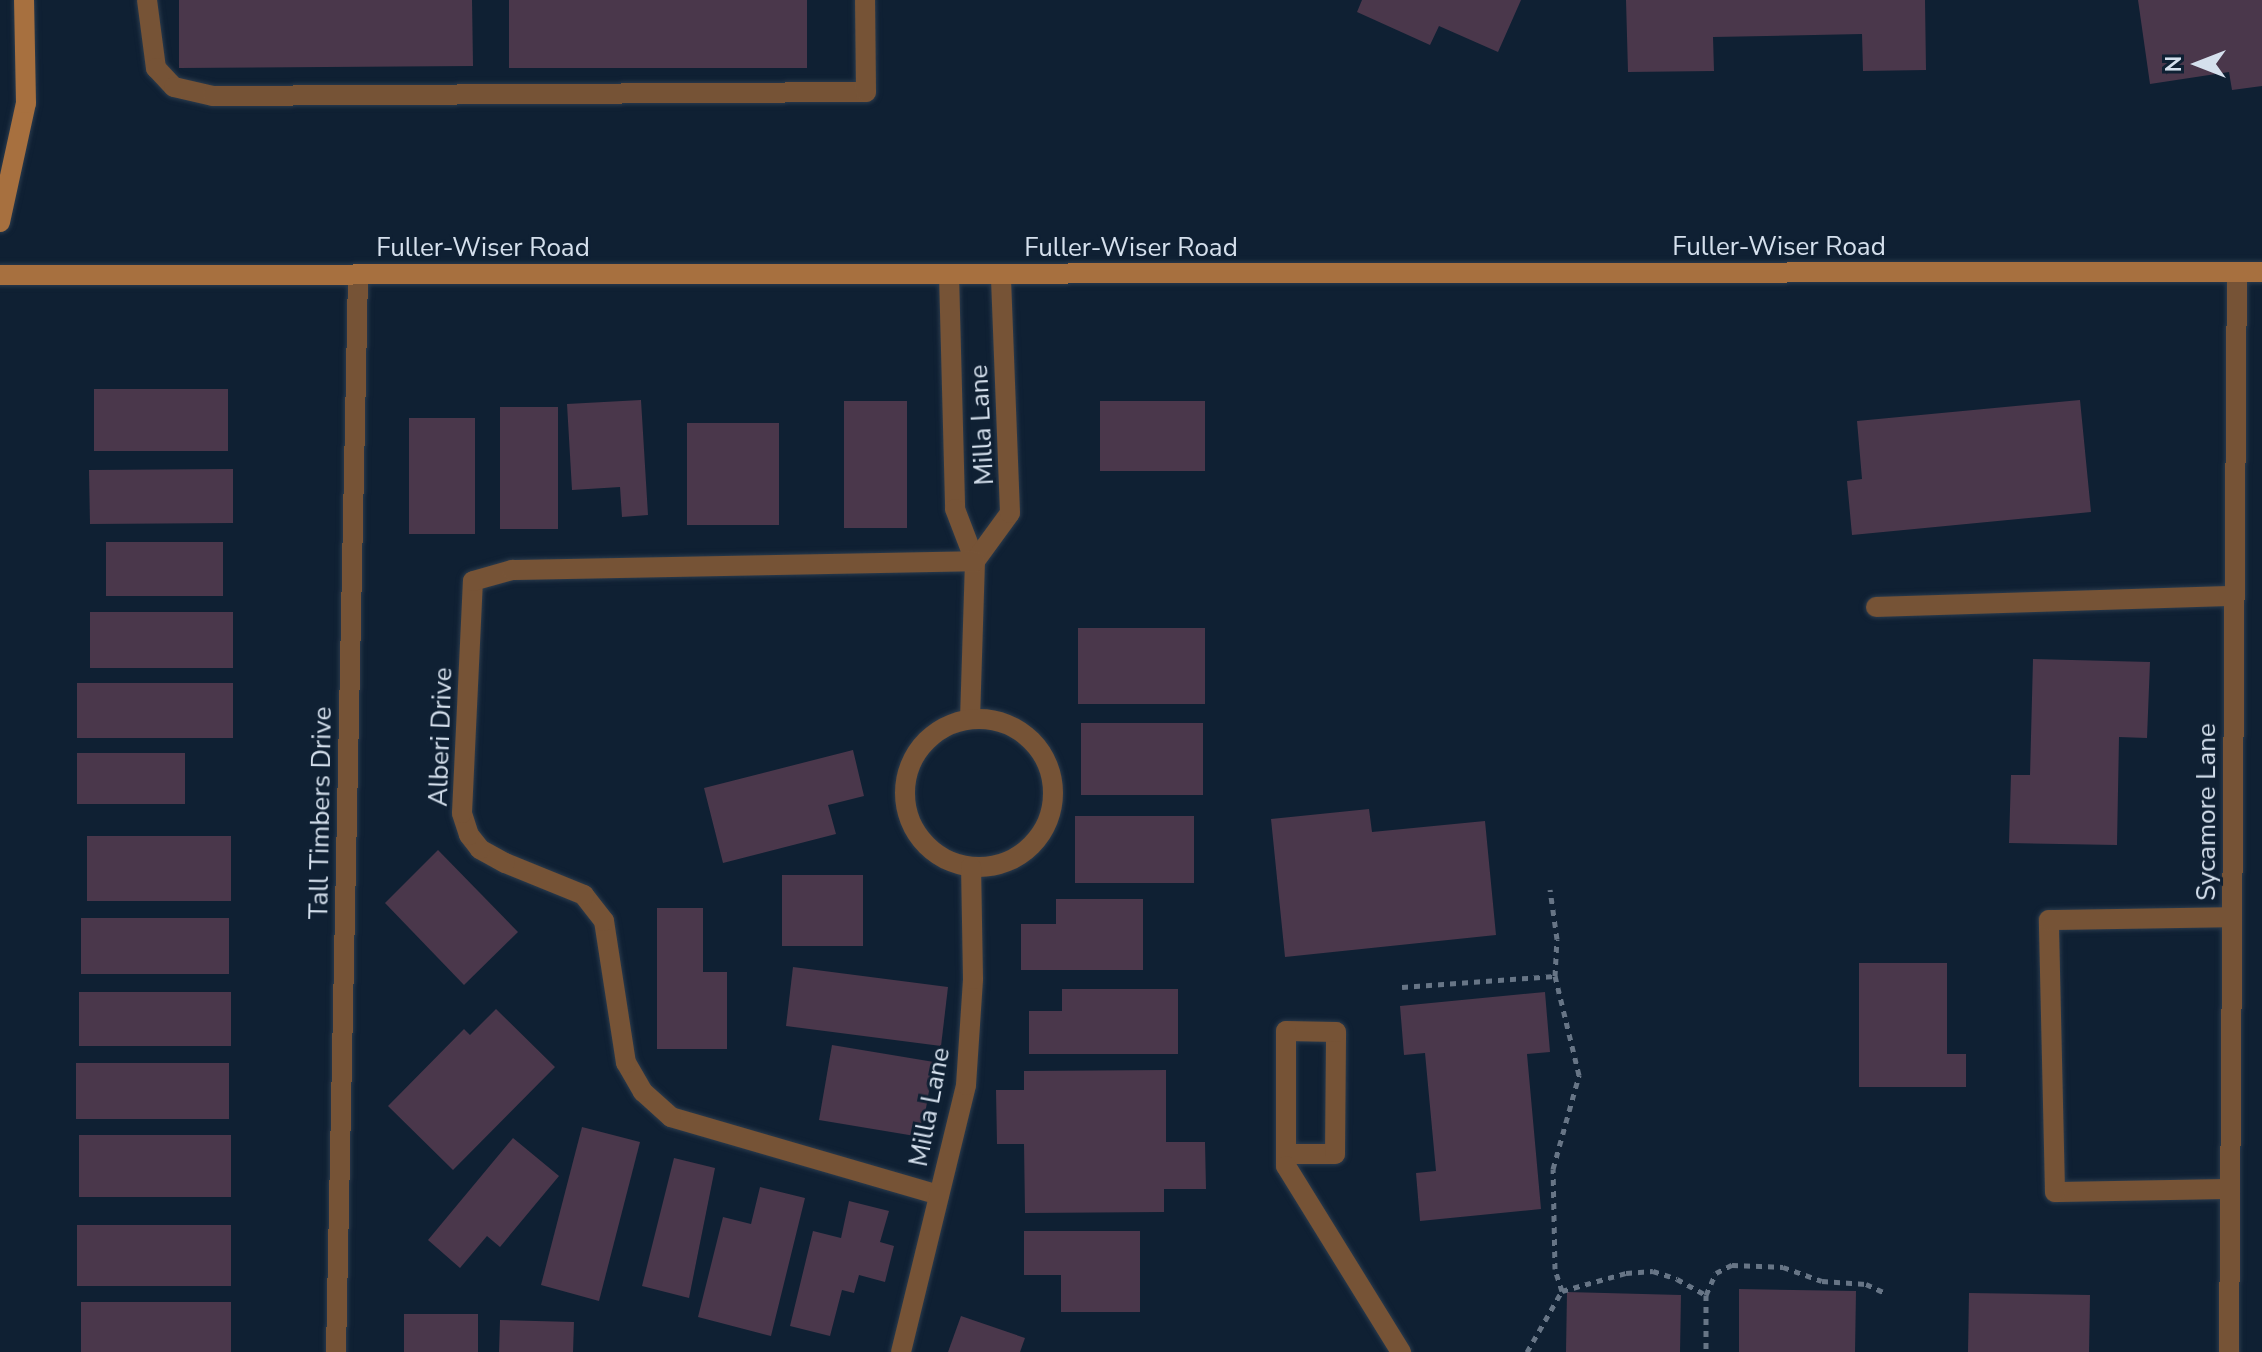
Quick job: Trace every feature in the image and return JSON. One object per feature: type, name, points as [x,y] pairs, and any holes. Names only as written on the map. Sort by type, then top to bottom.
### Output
[{"type":"street","points":[[0,222],[26,103],[24,0]]},
{"type":"street","points":[[147,0],[156,68],[174,87],[213,96],[866,92],[865,0]]},
{"type":"street","name":"Fuller-Wiser Road","points":[[0,275],[2262,272]]},
{"type":"street","name":"Sycamore Lane","points":[[2229,1352],[2237,273]]},
{"type":"street","name":"Milla Lane","points":[[949,274],[955,509],[975,561],[970,719]]},
{"type":"street","name":"Milla Lane","points":[[975,561],[1010,513],[1001,274]]},
{"type":"street","name":"Tall Timbers Drive","points":[[336,1352],[358,275]]},
{"type":"street","name":"Alberi Drive","points":[[939,1195],[671,1117],[643,1092],[626,1063],[604,921],[584,895],[505,863],[480,849],[469,835],[462,813],[473,581],[512,570],[975,561]]},
{"type":"street","points":[[1876,607],[2235,596]]},
{"type":"street","points":[[970,719],[1004,723],[1033,741],[1053,781],[1050,815],[1033,844],[1015,859],[971,867],[942,857],[919,837],[905,797],[912,761],[922,745],[936,732],[970,719]]},
{"type":"street","name":"Milla Lane","points":[[901,1352],[966,1085],[973,979],[971,867]]},
{"type":"street","points":[[2230,1189],[2055,1192],[2049,920],[2232,917]]},
{"type":"street","points":[[1286,1154],[1335,1154],[1336,1032],[1286,1031],[1286,1154],[1286,1166],[1401,1352]]},
{"type":"path","points":[[1527,1352],[1562,1291],[1555,1269],[1553,1169],[1579,1075],[1555,976],[1557,939],[1550,889]]},
{"type":"path","points":[[1402,987],[1555,976]]},
{"type":"path","points":[[1706,1352],[1706,1295],[1716,1273],[1732,1265],[1783,1267],[1822,1281],[1866,1284],[1885,1293]]},
{"type":"path","points":[[1562,1291],[1653,1271],[1706,1295]]},
{"type":"building","points":[[179,0],[472,0],[473,66],[179,68]]},
{"type":"building","points":[[509,0],[807,0],[807,68],[509,68]]},
{"type":"building","points":[[1362,0],[1521,0],[1498,52],[1439,26],[1430,45],[1357,12]]},
{"type":"building","points":[[1626,0],[1925,0],[1926,70],[1863,71],[1862,34],[1713,37],[1714,71],[1628,72]]},
{"type":"building","points":[[2138,0],[2262,0],[2262,86],[2232,90],[2229,72],[2150,84]]},
{"type":"building","points":[[94,389],[228,389],[228,451],[94,451]]},
{"type":"building","points":[[641,400],[648,515],[622,517],[620,487],[572,490],[567,404]]},
{"type":"building","points":[[2080,400],[2091,512],[1852,535],[1847,481],[1862,479],[1857,421]]},
{"type":"building","points":[[844,401],[907,401],[907,528],[844,528]]},
{"type":"building","points":[[1100,401],[1205,401],[1205,471],[1100,471]]},
{"type":"building","points":[[500,407],[558,407],[558,529],[500,529]]},
{"type":"building","points":[[409,418],[475,418],[475,534],[409,534]]},
{"type":"building","points":[[687,423],[779,423],[779,525],[687,525]]},
{"type":"building","points":[[233,469],[233,523],[90,524],[89,470]]},
{"type":"building","points":[[106,542],[223,542],[223,596],[106,596]]},
{"type":"building","points":[[90,612],[233,612],[233,668],[90,668]]},
{"type":"building","points":[[1078,628],[1205,628],[1205,704],[1078,704]]},
{"type":"building","points":[[2033,659],[2150,662],[2147,738],[2119,737],[2117,845],[2009,843],[2011,775],[2030,775]]},
{"type":"building","points":[[77,683],[233,683],[233,738],[77,738]]},
{"type":"building","points":[[1081,723],[1203,723],[1203,795],[1081,795]]},
{"type":"building","points":[[853,750],[864,796],[828,805],[836,834],[723,863],[704,788]]},
{"type":"building","points":[[77,753],[185,753],[185,804],[77,804]]},
{"type":"building","points":[[1369,809],[1372,832],[1485,821],[1496,935],[1285,957],[1271,819]]},
{"type":"building","points":[[1075,816],[1194,816],[1194,883],[1075,883]]},
{"type":"building","points":[[87,836],[231,836],[231,901],[87,901]]},
{"type":"building","points":[[438,850],[518,932],[464,985],[385,903]]},
{"type":"building","points":[[782,875],[863,875],[863,946],[782,946]]},
{"type":"building","points":[[1056,899],[1143,899],[1143,970],[1021,970],[1021,924],[1056,924]]},
{"type":"building","points":[[657,908],[703,908],[703,972],[727,972],[727,1049],[657,1049]]},
{"type":"building","points":[[81,918],[229,918],[229,974],[81,974]]},
{"type":"building","points":[[1859,963],[1947,963],[1947,1054],[1966,1054],[1966,1087],[1859,1087]]},
{"type":"building","points":[[793,967],[948,987],[941,1046],[786,1026]]},
{"type":"building","points":[[1062,989],[1178,989],[1178,1054],[1029,1054],[1029,1011],[1062,1011]]},
{"type":"building","points":[[79,992],[231,992],[231,1046],[79,1046]]},
{"type":"building","points":[[1545,992],[1550,1052],[1527,1054],[1541,1209],[1420,1221],[1416,1173],[1436,1171],[1425,1053],[1404,1055],[1400,1006]]},
{"type":"building","points":[[496,1009],[555,1067],[453,1170],[388,1106],[464,1029],[470,1035]]},
{"type":"building","points":[[832,1045],[934,1062],[921,1137],[819,1120]]},
{"type":"building","points":[[76,1063],[229,1063],[229,1119],[76,1119]]},
{"type":"building","points":[[1166,1070],[1166,1142],[1205,1142],[1206,1189],[1164,1189],[1164,1212],[1025,1213],[1024,1144],[997,1144],[996,1090],[1024,1090],[1024,1071]]},
{"type":"building","points":[[582,1127],[640,1142],[599,1301],[541,1285]]},
{"type":"building","points":[[79,1135],[231,1135],[231,1197],[79,1197]]},
{"type":"building","points":[[513,1138],[559,1176],[500,1247],[487,1236],[460,1268],[428,1240]]},
{"type":"building","points":[[674,1158],[715,1168],[689,1298],[642,1286]]},
{"type":"building","points":[[760,1187],[805,1198],[771,1336],[698,1317],[723,1217],[751,1224]]},
{"type":"building","points":[[849,1201],[889,1211],[880,1242],[894,1246],[885,1282],[859,1275],[854,1293],[842,1290],[830,1336],[790,1326],[813,1231],[841,1238]]},
{"type":"building","points":[[77,1225],[231,1225],[231,1286],[77,1286]]},
{"type":"building","points":[[1024,1231],[1140,1231],[1140,1312],[1061,1312],[1061,1275],[1024,1275]]},
{"type":"building","points":[[1739,1289],[1856,1291],[1855,1352],[1739,1352]]},
{"type":"building","points":[[1567,1292],[1681,1295],[1680,1352],[1566,1352]]},
{"type":"building","points":[[1969,1293],[2090,1295],[2089,1352],[1968,1352]]},
{"type":"building","points":[[81,1302],[231,1302],[231,1352],[81,1352]]},
{"type":"building","points":[[404,1314],[478,1314],[478,1352],[404,1352]]},
{"type":"building","points":[[961,1316],[1025,1338],[1020,1352],[948,1352]]},
{"type":"building","points":[[500,1320],[574,1322],[573,1352],[499,1352]]}]
